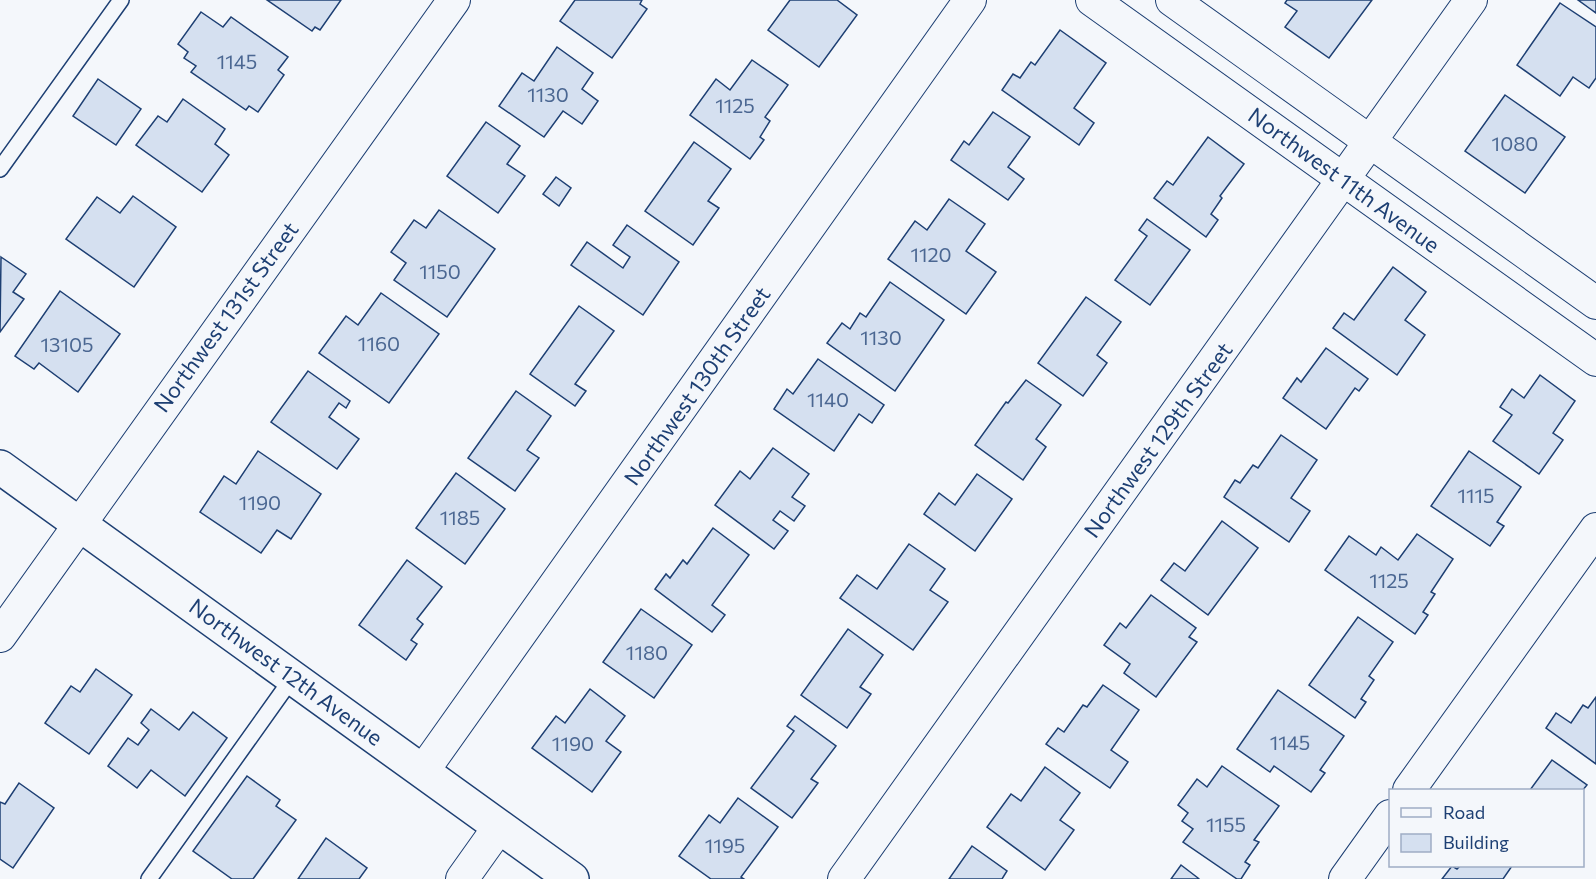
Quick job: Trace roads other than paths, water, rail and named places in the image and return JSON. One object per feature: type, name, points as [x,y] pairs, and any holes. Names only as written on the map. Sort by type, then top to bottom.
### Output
[{"type":"street","name":"Northwest 131st Street","points":[[0,636],[454,0]]},
{"type":"street","name":"Northwest 130th Street","points":[[423,771],[969,0]]},
{"type":"street","name":"Northwest 11th Avenue","points":[[1092,0],[1596,360]]},
{"type":"street","name":"Northwest 11th Avenue","points":[[1172,0],[1596,303]]},
{"type":"street","name":"Northwest 129th Street","points":[[844,879],[1471,0]]},
{"type":"street","name":"Northwest 12th Avenue","points":[[0,467],[572,879]]},
{"type":"street","points":[[1409,789],[1596,529]]},
{"type":"street","points":[[1345,879],[1389,817]]},
{"type":"street","points":[[462,879],[499,827]]},
{"type":"lane","points":[[0,169],[121,0]]},
{"type":"lane","points":[[149,879],[293,677]]}]
